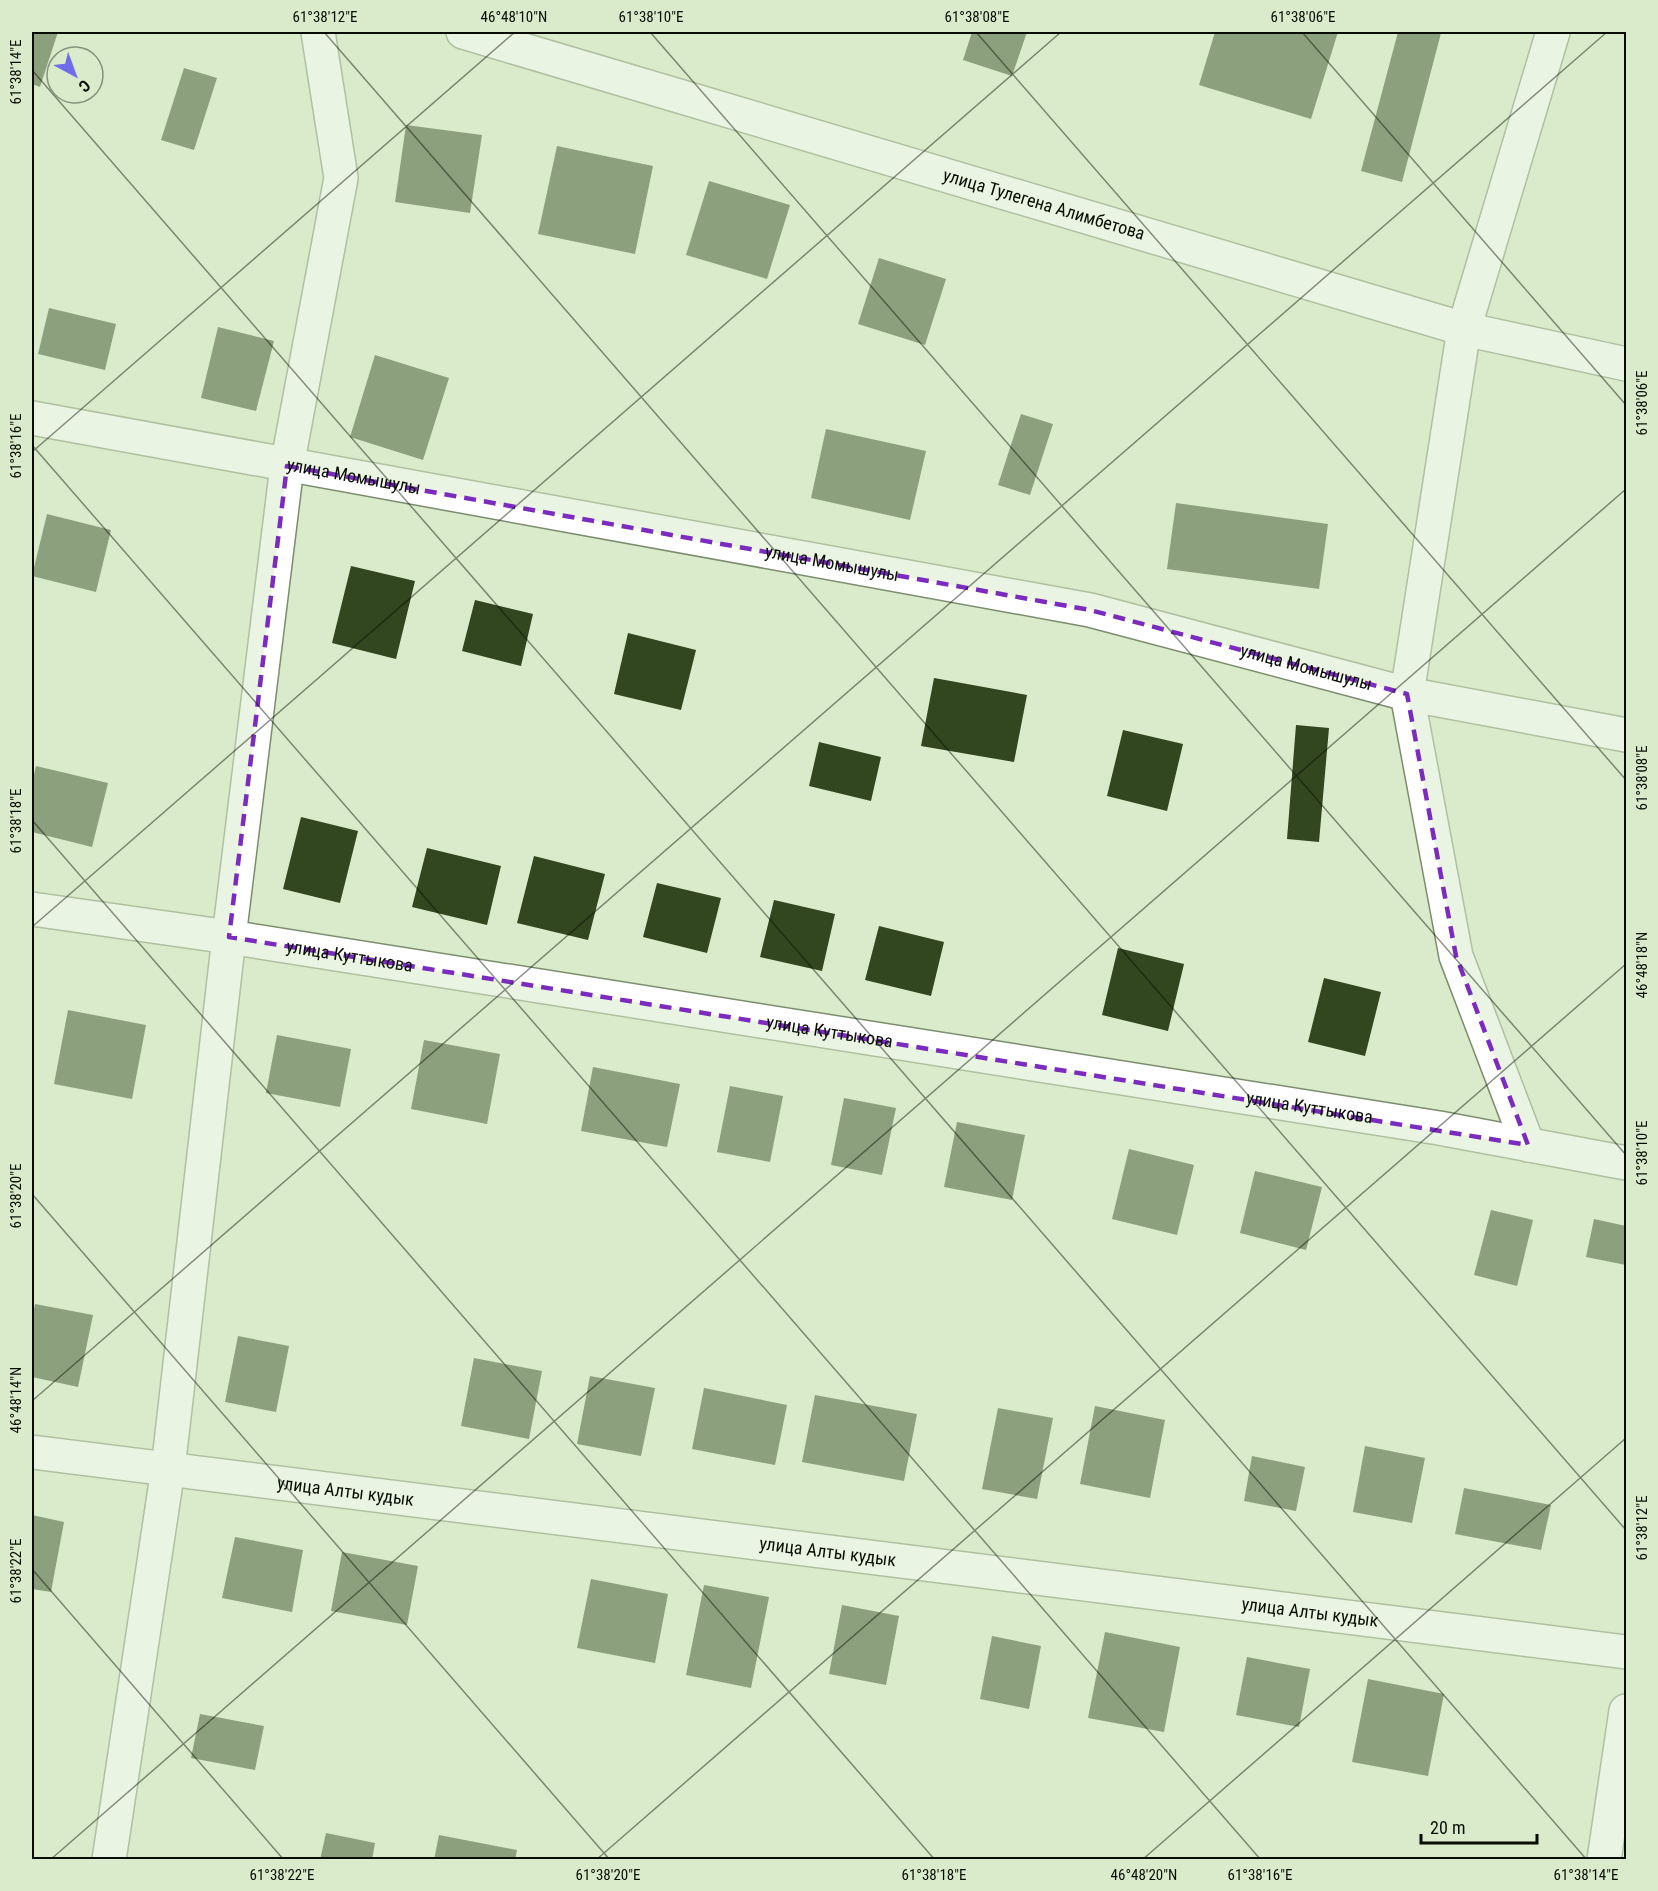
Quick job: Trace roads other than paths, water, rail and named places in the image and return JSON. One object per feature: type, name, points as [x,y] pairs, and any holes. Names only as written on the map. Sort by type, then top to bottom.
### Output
[{"type":"street","points":[[109,1860],[168,1469],[229,937],[287,466],[341,178],[318,32]]},
{"type":"street","name":"улица Тулегена Алимбетова","points":[[463,32],[1464,330],[1626,364]]},
{"type":"street","points":[[1528,1145],[1456,956],[1407,694],[1464,330],[1553,32]]},
{"type":"street","name":"улица Момышулы","points":[[32,418],[1090,610],[1407,694],[1626,735]]},
{"type":"street","name":"улица Куттыкова","points":[[32,909],[229,937],[1439,1128],[1626,1163]]},
{"type":"street","name":"улица Алты кудык","points":[[32,1452],[1626,1652]]},
{"type":"street","points":[[1604,1860],[1626,1711]]}]
